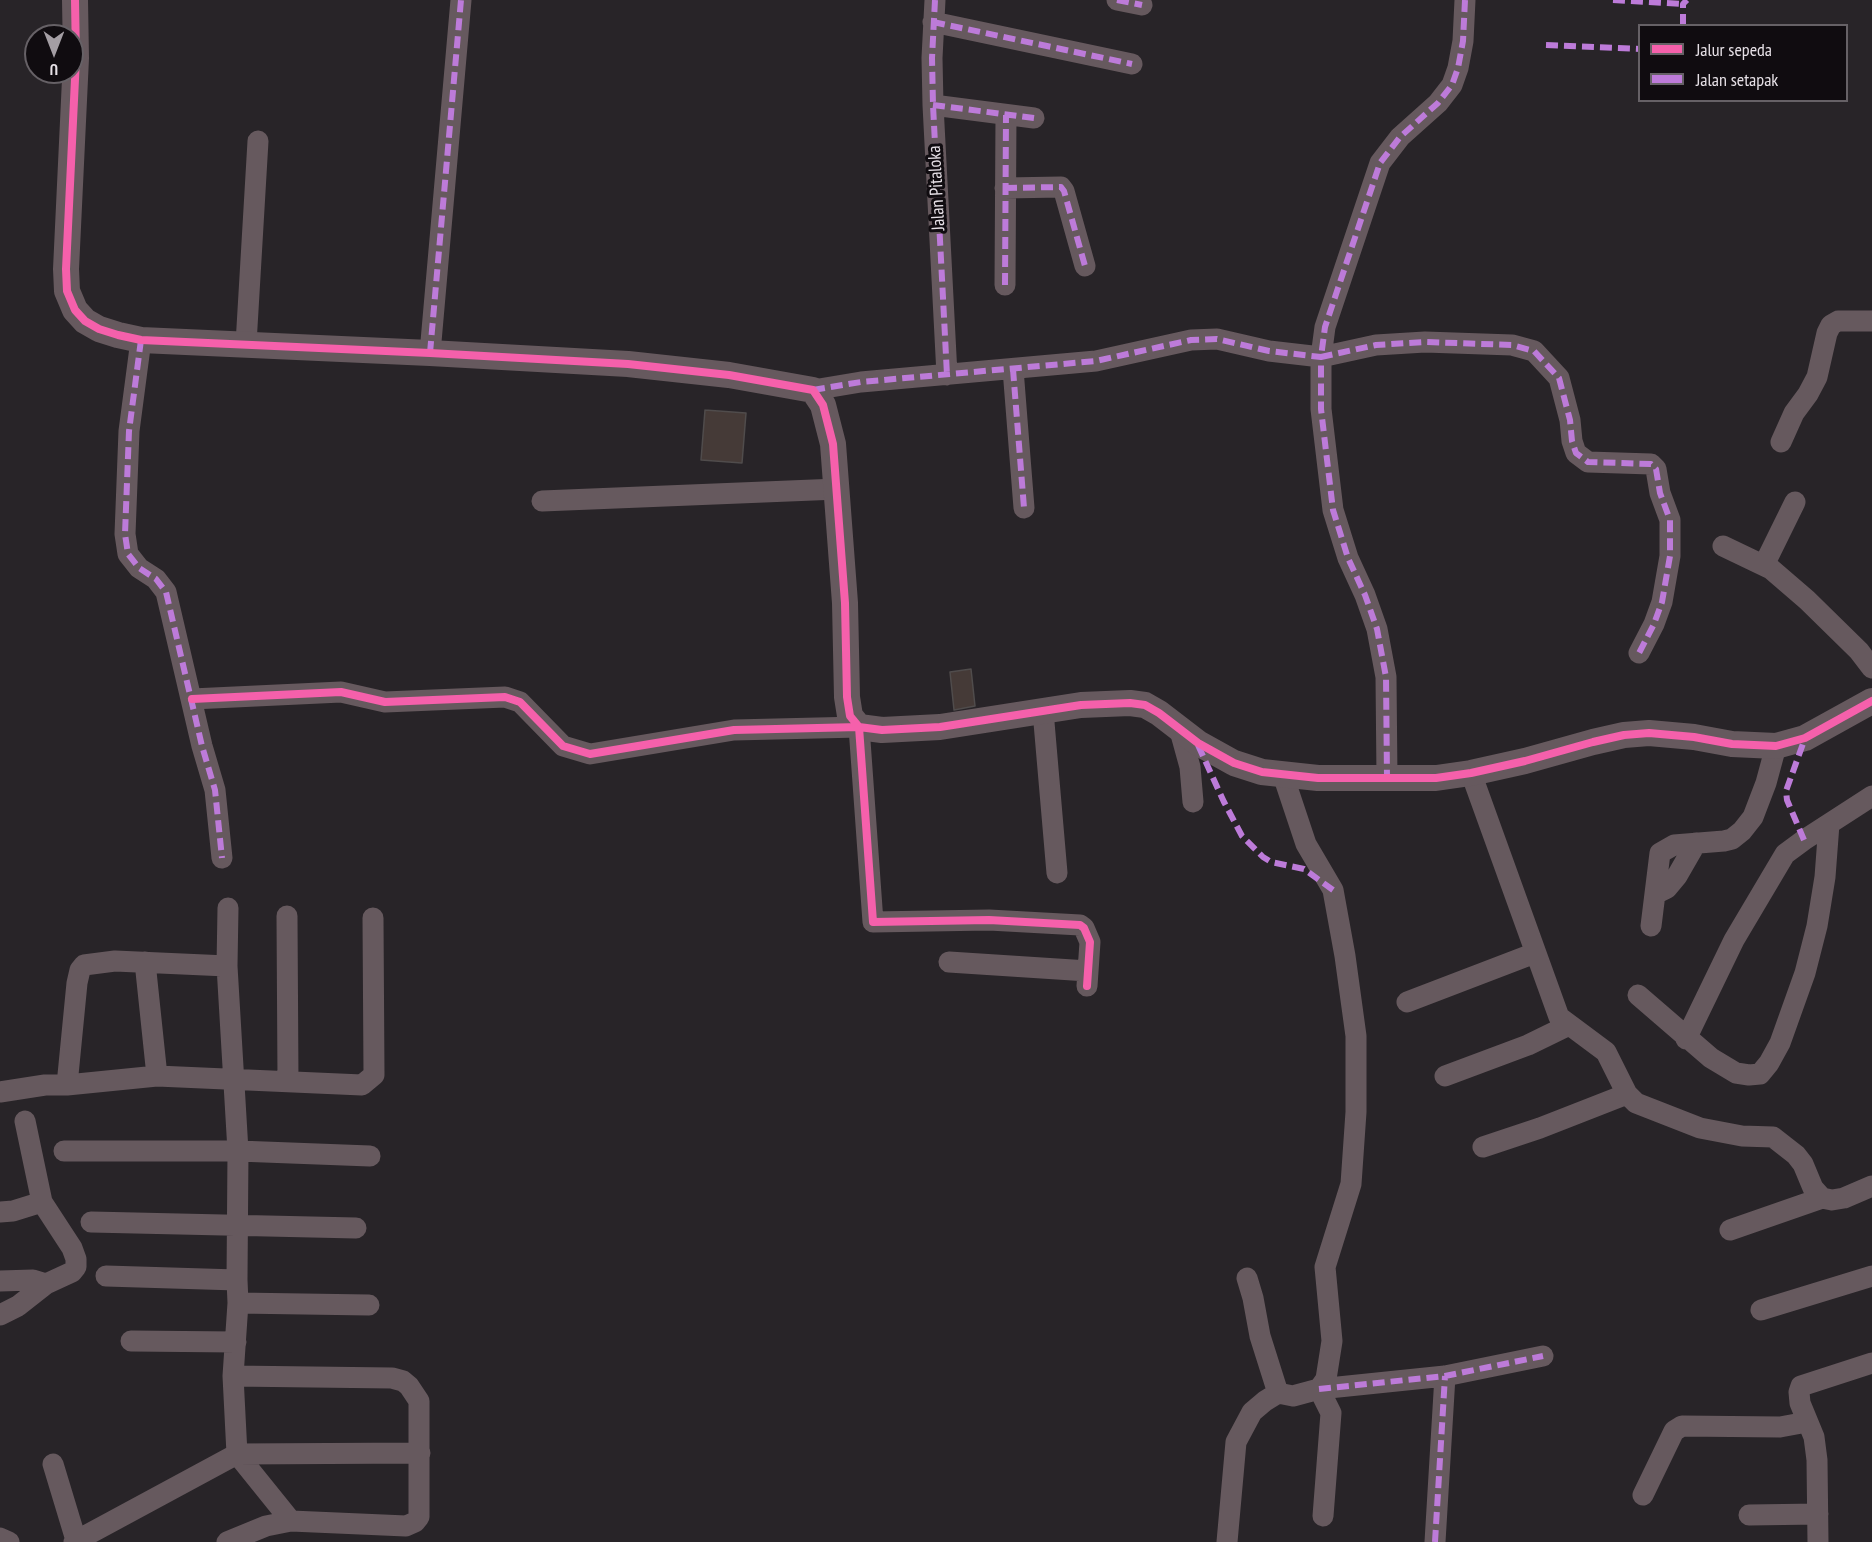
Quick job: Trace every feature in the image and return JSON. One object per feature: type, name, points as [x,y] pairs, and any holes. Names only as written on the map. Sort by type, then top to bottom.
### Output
[{"type":"street","points":[[75,0],[76,58],[66,269],[67,291],[75,310],[85,321],[118,335],[141,340],[430,352],[628,364],[729,375],[813,390],[861,382],[1096,361],[1191,340],[1217,339],[1269,351],[1321,357],[1376,345],[1425,342],[1512,345],[1534,351],[1559,378],[1576,453],[1588,462],[1651,464],[1656,469],[1660,493],[1670,520],[1670,556],[1662,602],[1640,653]]},
{"type":"street","points":[[430,352],[461,0]]},
{"type":"street","name":"Jalan Pitaloka","points":[[935,0],[933,105],[947,375]]},
{"type":"street","points":[[1117,0],[1142,5]]},
{"type":"street","points":[[1387,778],[1386,677],[1377,629],[1348,558],[1333,510],[1321,409],[1321,357],[1326,327],[1380,163],[1400,137],[1438,103],[1452,85],[1463,41],[1465,0]]},
{"type":"street","points":[[933,22],[1132,64]]},
{"type":"street","points":[[933,105],[1034,118]]},
{"type":"street","points":[[1005,285],[1006,115]]},
{"type":"street","points":[[246,344],[258,141]]},
{"type":"street","points":[[1005,188],[1061,187],[1085,266]]},
{"type":"street","points":[[1781,442],[1794,413],[1809,394],[1817,377],[1831,325],[1838,321],[1872,321]]},
{"type":"street","points":[[141,340],[129,431],[125,534],[128,554],[139,568],[156,579],[166,592],[202,746],[215,790],[222,858]]},
{"type":"street","points":[[1013,369],[1024,508]]},
{"type":"street","points":[[813,390],[823,405],[829,423],[838,489],[845,603],[847,697],[850,716],[859,727],[873,922],[989,920],[1080,925],[1084,928],[1090,942],[1088,979],[949,962]]},
{"type":"street","points":[[542,501],[838,489]]},
{"type":"street","points":[[1764,565],[1795,502]]},
{"type":"street","points":[[1723,546],[1771,569],[1807,600],[1859,651],[1872,668]]},
{"type":"street","points":[[192,699],[342,692],[385,702],[505,697],[520,702],[563,746],[590,754],[734,730],[859,727],[882,730],[940,727],[1082,705],[1130,703],[1145,705],[1179,727],[1198,743],[1234,763],[1283,774],[1387,778],[1436,778],[1471,773],[1624,735],[1649,733],[1694,737],[1732,744],[1776,746],[1805,738],[1872,701]]},
{"type":"street","points":[[1043,711],[1056,873]]},
{"type":"street","points":[[1179,727],[1190,767],[1193,801]]},
{"type":"street","points":[[1651,926],[1660,854],[1674,845],[1732,839],[1742,831],[1753,816],[1766,783],[1776,746]]},
{"type":"street","points":[[1471,773],[1559,1017],[1606,1052],[1627,1094],[1636,1103],[1700,1128],[1742,1136],[1773,1137],[1796,1155],[1803,1164],[1813,1188],[1822,1198]]},
{"type":"street","points":[[1283,774],[1306,844],[1333,890],[1356,1036],[1356,1112],[1351,1184],[1326,1267],[1332,1341],[1326,1379],[1319,1389]]},
{"type":"street","points":[[1686,1039],[1734,940],[1785,854],[1872,796]]},
{"type":"street","points":[[1638,995],[1686,1039],[1711,1058],[1736,1073],[1760,1074],[1780,1043],[1799,992],[1818,926],[1829,824]]},
{"type":"street","points":[[228,908],[227,966],[238,1151],[238,1303],[233,1376],[237,1454],[291,1521]]},
{"type":"street","points":[[287,916],[288,1081]]},
{"type":"street","points":[[0,1092],[45,1084],[67,1085],[158,1076],[362,1084],[374,1075],[373,918]]},
{"type":"street","points":[[1407,1002],[1535,953]]},
{"type":"street","points":[[67,1085],[77,983],[80,970],[84,965],[115,961],[227,966]]},
{"type":"street","points":[[145,962],[158,1076]]},
{"type":"street","points":[[1445,1076],[1528,1045],[1569,1025]]},
{"type":"street","points":[[1483,1147],[1540,1128],[1627,1094]]},
{"type":"street","points":[[0,1315],[18,1306],[46,1284],[72,1272],[76,1267],[72,1248],[42,1202],[25,1121]]},
{"type":"street","points":[[64,1151],[238,1151],[370,1156]]},
{"type":"street","points":[[1730,1230],[1822,1198],[1833,1200],[1844,1198],[1872,1186]]},
{"type":"street","points":[[0,1212],[42,1202]]},
{"type":"street","points":[[91,1222],[356,1228]]},
{"type":"street","points":[[106,1276],[237,1280]]},
{"type":"street","points":[[1761,1310],[1872,1276]]},
{"type":"street","points":[[1246,1278],[1253,1298],[1260,1336],[1278,1393]]},
{"type":"street","points":[[0,1281],[33,1280],[46,1284]]},
{"type":"street","points":[[238,1303],[369,1305]]},
{"type":"street","points":[[131,1341],[236,1342]]},
{"type":"street","points":[[1227,1542],[1236,1442],[1252,1412],[1278,1393],[1293,1396],[1319,1389],[1445,1376],[1543,1356]]},
{"type":"street","points":[[1818,1542],[1818,1460],[1814,1437],[1800,1403],[1799,1392],[1801,1386],[1872,1363]]},
{"type":"street","points":[[227,1542],[266,1526],[291,1521],[406,1526],[415,1522],[419,1517],[419,1401],[415,1392],[403,1381],[392,1378],[233,1376]]},
{"type":"street","points":[[1435,1542],[1445,1376]]},
{"type":"street","points":[[1319,1389],[1331,1413],[1323,1516]]},
{"type":"street","points":[[1643,1495],[1674,1431],[1682,1426],[1780,1427],[1807,1422]]},
{"type":"street","points":[[53,1464],[75,1541],[237,1454],[420,1453]]},
{"type":"street","points":[[1749,1515],[1818,1514]]},
{"type":"street","points":[[0,1538],[9,1542]]},
{"type":"building","points":[[705,410],[746,413],[742,463],[701,460]]},
{"type":"building","points":[[971,669],[975,706],[954,710],[950,672]]},
{"type":"marked path","points":[[430,353],[461,0]]},
{"type":"marked path","points":[[935,0],[932,58],[933,105],[947,375]]},
{"type":"marked path","points":[[1117,0],[1142,5]]},
{"type":"marked path","points":[[1465,0],[1463,41],[1452,85],[1438,103],[1400,137],[1380,163],[1325,327],[1321,357],[1376,345],[1425,342],[1512,345],[1534,351],[1559,378],[1576,453],[1588,462],[1651,464],[1656,469],[1660,493],[1670,520],[1670,556],[1662,602],[1639,653]]},
{"type":"marked path","points":[[1613,0],[1683,4]]},
{"type":"marked path","points":[[1683,24],[1683,4],[1687,0]]},
{"type":"marked path","points":[[933,22],[1132,64]]},
{"type":"marked path","points":[[1546,45],[1638,49]]},
{"type":"marked path","points":[[933,105],[1034,118]]},
{"type":"marked path","points":[[1005,285],[1006,115]]},
{"type":"marked path","points":[[1005,188],[1061,187],[1085,266]]},
{"type":"marked path","points":[[813,390],[861,382],[1096,361],[1191,340],[1217,339],[1269,351],[1321,357],[1321,409],[1333,510],[1348,558],[1377,629],[1386,677],[1387,778]]},
{"type":"marked path","points":[[141,340],[129,431],[125,534],[128,554],[139,568],[156,579],[166,592],[202,746],[215,790],[222,858]]},
{"type":"marked path","points":[[1013,369],[1024,508]]},
{"type":"marked path","points":[[1804,840],[1787,800],[1786,791],[1805,738]]},
{"type":"marked path","points":[[1198,745],[1242,836],[1271,862],[1304,869],[1333,890]]},
{"type":"marked path","points":[[1319,1389],[1445,1376],[1543,1356]]},
{"type":"marked path","points":[[1435,1542],[1445,1376]]},
{"type":"cycle path","points":[[75,0],[76,58],[66,269],[67,291],[75,310],[85,321],[99,329],[141,340],[628,364],[729,375],[813,390],[823,405],[833,444],[845,603],[847,697],[850,716],[859,727],[882,730],[940,727],[1081,705],[1130,703],[1145,705],[1198,743],[1234,763],[1262,772],[1318,778],[1436,778],[1525,761],[1624,735],[1649,733],[1694,737],[1732,744],[1776,746],[1805,738],[1872,701]]},
{"type":"cycle path","points":[[192,699],[341,692],[385,702],[505,697],[520,702],[563,746],[590,754],[734,730],[859,727],[873,922],[989,920],[1080,925],[1084,928],[1090,942],[1087,986]]}]
